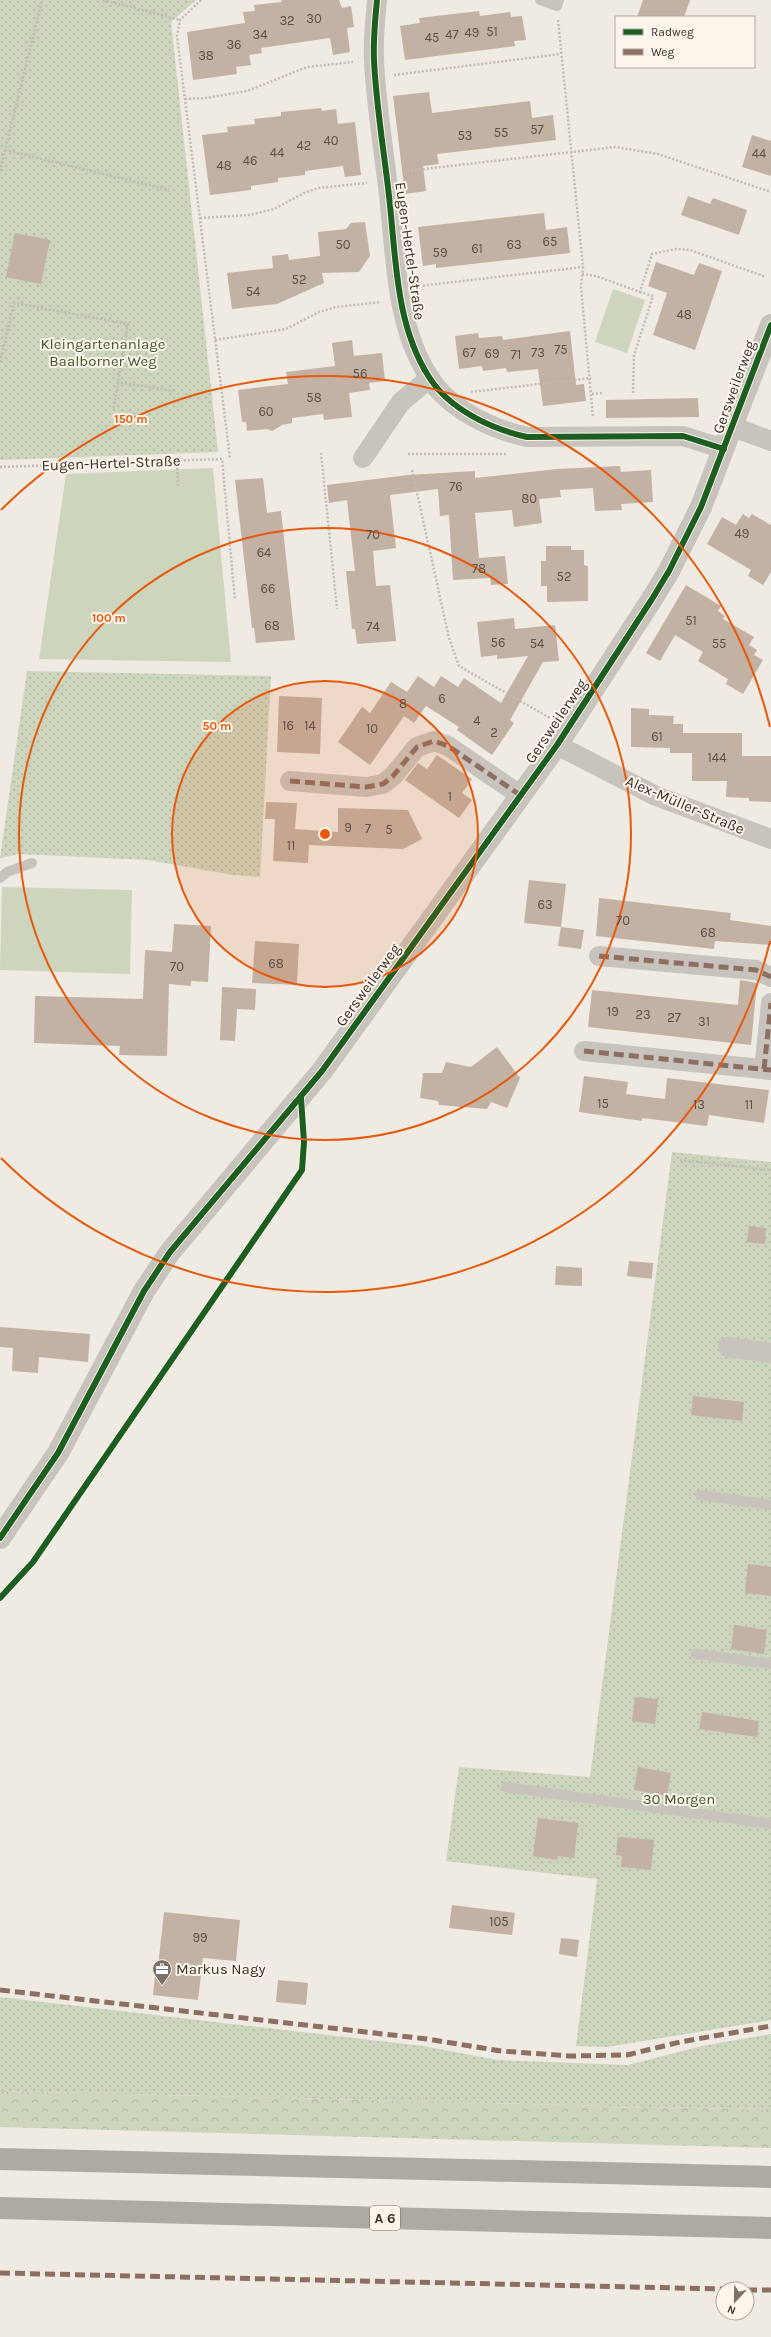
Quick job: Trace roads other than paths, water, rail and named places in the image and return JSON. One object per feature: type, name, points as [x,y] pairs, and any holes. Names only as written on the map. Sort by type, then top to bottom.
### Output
[{"type":"highway","points":[[0,2159],[771,2177]]},
{"type":"highway","name":"A 6","points":[[0,2208],[771,2228]]},
{"type":"street","name":"Eugen-Hertel-Straße","points":[[377,0],[374,60],[401,300],[411,345],[430,378],[463,410],[483,422],[510,433],[527,437],[683,436],[724,449]]},
{"type":"street","name":"Gersweilerweg","points":[[0,1538],[58,1453],[144,1291],[170,1252],[300,1098],[337,1051],[557,745],[669,571],[701,507],[771,325]]},
{"type":"street","points":[[364,458],[401,402],[430,378]]},
{"type":"street","points":[[733,427],[771,440]]},
{"type":"street","points":[[290,781],[366,787],[382,784],[393,776],[417,747],[434,741],[448,746],[520,795]]},
{"type":"street","name":"Alex-Müller-Straße","points":[[557,745],[656,796],[771,839]]},
{"type":"street","points":[[599,956],[756,970],[771,977]]},
{"type":"street","points":[[584,1051],[767,1069],[771,1003]]},
{"type":"street","points":[[728,1347],[771,1353]]},
{"type":"lane","points":[[540,0],[558,3]]},
{"type":"lane","points":[[0,878],[7,872],[32,863]]},
{"type":"lane","points":[[700,1495],[771,1505]]},
{"type":"lane","points":[[696,1654],[771,1664]]},
{"type":"lane","points":[[506,1787],[771,1824]]},
{"type":"place","name":"Markus Nagy","points":[[162,1986]]},
{"type":"park label","name":"Kleingartenanlage Baalborner Weg","points":[[103,352]]},
{"type":"park label","name":"30 Morgen","points":[[679,1799]]}]
